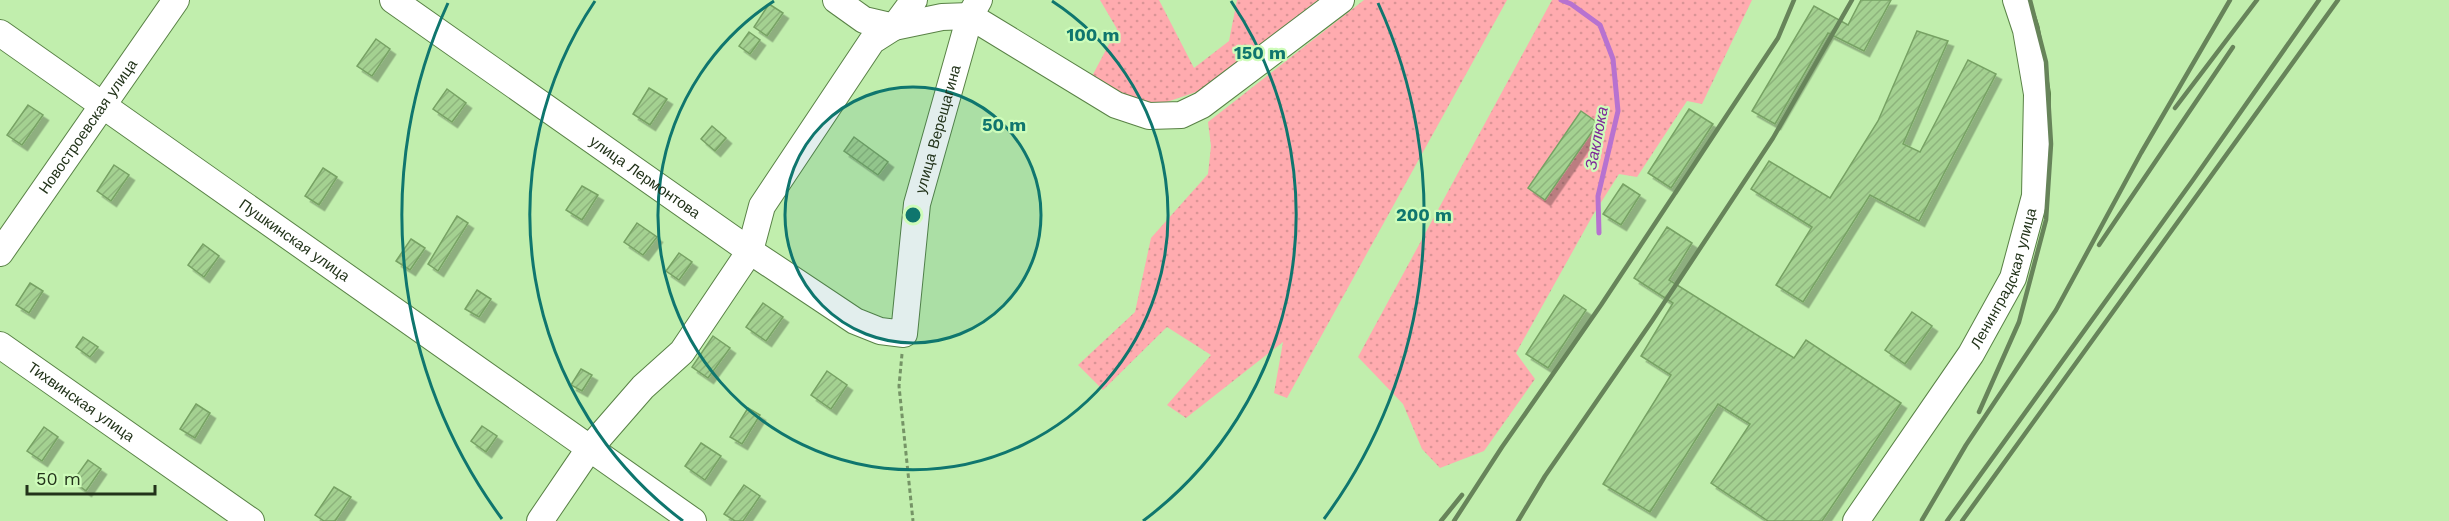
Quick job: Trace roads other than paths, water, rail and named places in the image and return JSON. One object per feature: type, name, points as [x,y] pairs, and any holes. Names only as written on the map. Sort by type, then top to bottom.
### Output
[{"type":"street","name":"Новостроевская улица","points":[[0,253],[176,0]]},
{"type":"street","name":"улица Лермонтова","points":[[393,0],[750,251],[855,321],[880,331],[904,334]]},
{"type":"street","points":[[836,0],[864,20],[894,27]]},
{"type":"street","points":[[894,27],[914,0]]},
{"type":"street","points":[[540,521],[589,449],[643,387],[682,352],[750,251],[762,206],[872,41],[894,27],[974,8],[1116,105],[1149,116],[1181,115],[1202,105],[1341,0]]},
{"type":"street","name":"Ленинградская улица","points":[[1856,521],[1971,354],[2013,278],[2035,196],[2037,94],[2026,30],[2016,0]]},
{"type":"street","name":"улица Верещагина","points":[[904,334],[917,204],[974,8]]},
{"type":"street","name":"Пушкинская улица","points":[[0,33],[693,521]]},
{"type":"street","name":"Тихвинская улица","points":[[0,345],[251,521]]},
{"type":"waterway","name":"Заклюка","points":[[1561,0],[1571,4],[1600,25],[1613,59],[1618,111],[1598,196],[1599,233]]},
{"type":"railway","points":[[1454,521],[1778,38],[1794,0]]},
{"type":"railway","points":[[1518,521],[1545,476],[1652,321],[1773,138],[1852,0]]},
{"type":"railway","points":[[1979,412],[2019,322],[2046,220],[2051,144],[2046,62],[2030,0]]},
{"type":"railway","points":[[1922,520],[1966,445],[2056,310],[2141,153],[2230,0]]},
{"type":"railway","points":[[2175,108],[2257,0]]},
{"type":"railway","points":[[1947,521],[2193,180],[2319,0]]},
{"type":"railway","points":[[1962,521],[2338,0]]},
{"type":"railway","points":[[2099,245],[2233,47]]},
{"type":"railway","points":[[1441,521],[1462,495]]}]
